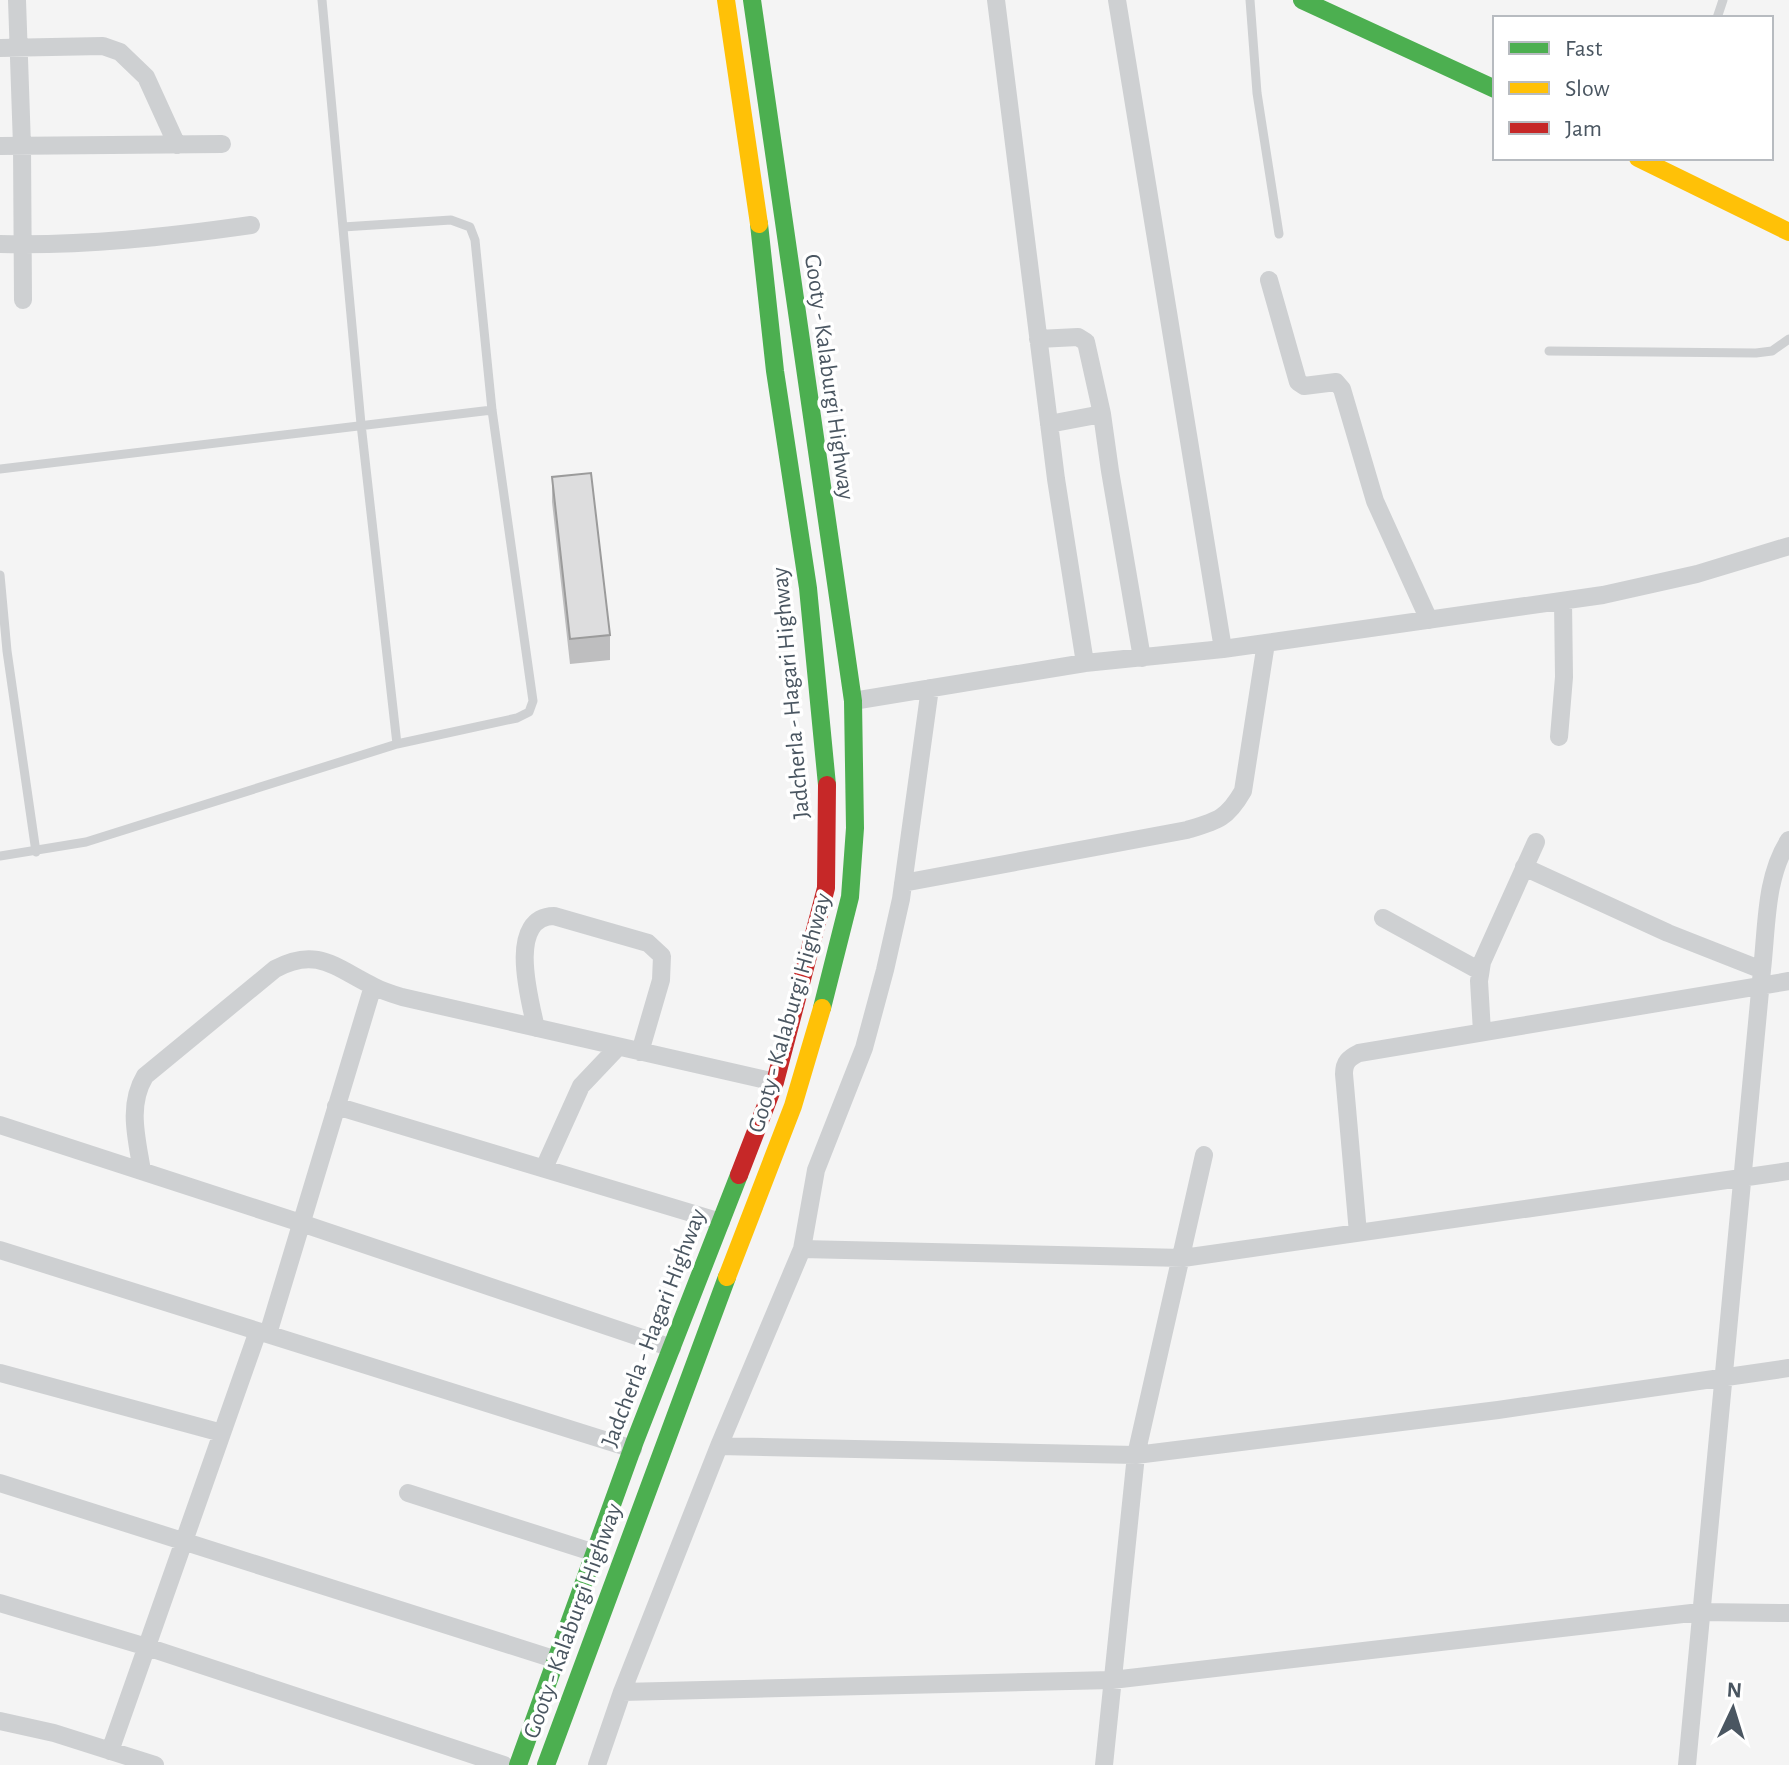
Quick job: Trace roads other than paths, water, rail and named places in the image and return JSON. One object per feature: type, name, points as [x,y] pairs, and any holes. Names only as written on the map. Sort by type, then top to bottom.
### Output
[{"type":"main road","name":"Jadcherla - Hagari Highway","points":[[518,1765],[633,1449],[775,1082],[826,888],[829,801],[808,588],[775,371],[755,192],[726,0]]},
{"type":"main road","name":"Gooty - Kalaburgi Highway","points":[[546,1765],[668,1431],[793,1106],[835,962],[850,897],[855,828],[853,701],[752,0]]},
{"type":"main road","points":[[1302,0],[1493,88]]},
{"type":"main road","points":[[1646,160],[1667,165],[1789,232]]},
{"type":"street","points":[[17,0],[9,48],[22,146],[23,300]]},
{"type":"street","points":[[996,0],[1049,424],[1085,663]]},
{"type":"street","points":[[1117,0],[1223,649]]},
{"type":"street","points":[[9,48],[103,46],[120,52],[146,77],[177,145]]},
{"type":"street","points":[[0,146],[222,144]]},
{"type":"street","points":[[0,244],[157,238],[251,225]]},
{"type":"street","points":[[1269,280],[1298,382],[1304,386],[1336,382],[1342,389],[1375,501],[1429,620]]},
{"type":"street","points":[[1038,339],[1078,337],[1085,340],[1102,414],[1142,658]]},
{"type":"street","points":[[1049,424],[1102,414]]},
{"type":"street","points":[[853,701],[1085,663],[1223,649],[1603,595],[1697,574],[1789,546]]},
{"type":"street","points":[[1559,737],[1564,677],[1563,601]]},
{"type":"street","points":[[903,883],[1187,830],[1212,823],[1232,811],[1243,791],[1266,643]]},
{"type":"street","points":[[597,1765],[622,1692],[719,1446],[802,1249],[816,1170],[864,1048],[885,970],[903,883],[930,688]]},
{"type":"street","points":[[1687,1765],[1772,877],[1779,856],[1789,840]]},
{"type":"street","points":[[1482,1032],[1480,971],[1536,842]]},
{"type":"street","points":[[1524,867],[1761,978]]},
{"type":"street","points":[[536,1028],[526,987],[524,951],[533,925],[546,916],[554,916],[648,943],[662,956],[661,980],[640,1052]]},
{"type":"street","points":[[1383,918],[1480,971]]},
{"type":"street","points":[[142,1171],[134,1105],[136,1090],[145,1076],[275,969],[305,958],[319,959],[344,968],[373,986],[416,1001],[775,1082]]},
{"type":"street","points":[[1358,1233],[1344,1074],[1346,1061],[1359,1053],[1761,978],[1789,981]]},
{"type":"street","points":[[110,1751],[222,1433],[263,1333],[301,1223],[373,986]]},
{"type":"street","points":[[544,1168],[581,1086],[618,1047]]},
{"type":"street","points":[[336,1106],[721,1222]]},
{"type":"street","points":[[0,1125],[672,1348]]},
{"type":"street","points":[[1104,1765],[1136,1455],[1204,1155]]},
{"type":"street","points":[[802,1249],[1183,1258],[1789,1171]]},
{"type":"street","points":[[0,1250],[633,1449]]},
{"type":"street","points":[[719,1446],[1136,1455],[1498,1410],[1789,1368]]},
{"type":"street","points":[[0,1373],[222,1433]]},
{"type":"street","points":[[0,1483],[557,1660]]},
{"type":"street","points":[[408,1493],[595,1553]]},
{"type":"street","points":[[0,1603],[147,1647],[504,1765]]},
{"type":"street","points":[[622,1692],[1112,1680],[1700,1612],[1789,1613]]},
{"type":"street","points":[[0,1721],[54,1733],[155,1765]]},
{"type":"lane","points":[[322,0],[361,424],[397,744]]},
{"type":"lane","points":[[1250,0],[1257,93],[1279,234]]},
{"type":"lane","points":[[0,856],[86,842],[397,744],[517,718],[532,707],[492,410],[475,240],[470,227],[451,220],[343,227]]},
{"type":"lane","points":[[1549,351],[1756,353],[1772,351],[1789,339]]},
{"type":"lane","points":[[0,469],[492,410]]},
{"type":"lane","points":[[0,575],[7,651],[36,852]]}]
